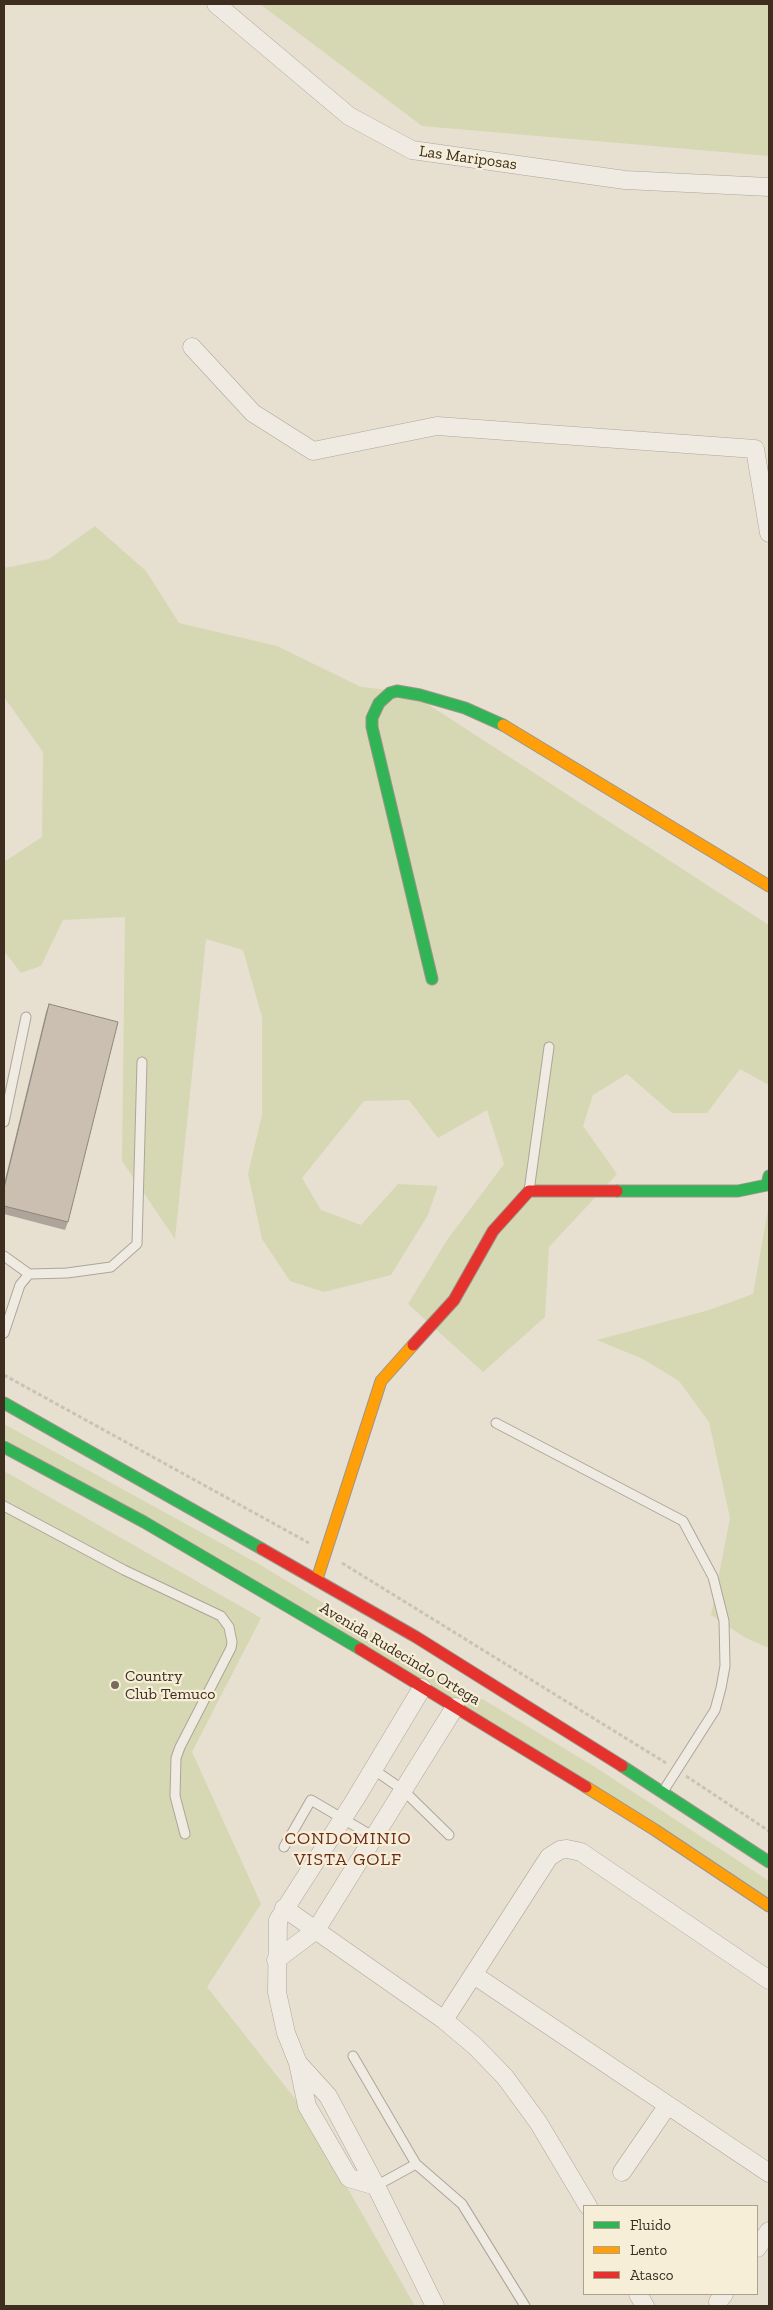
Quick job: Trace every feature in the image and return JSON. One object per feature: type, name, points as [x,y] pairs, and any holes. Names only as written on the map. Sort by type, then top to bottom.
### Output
[{"type":"main road","points":[[432,979],[372,727],[372,718],[379,703],[397,691],[458,706],[510,728],[769,886]]},
{"type":"main road","points":[[317,1579],[381,1381],[454,1300],[493,1232],[529,1191],[738,1191],[767,1185],[769,1176]]},
{"type":"main road","name":"Avenida Rudecindo Ortega","points":[[4,1403],[150,1484],[416,1637],[663,1792],[769,1862]]},
{"type":"main road","name":"Avenida Rudecindo Ortega","points":[[4,1448],[144,1522],[455,1707],[655,1830],[769,1906]]},
{"type":"street","name":"Las Mariposas","points":[[216,4],[348,116],[412,150],[625,180],[769,187]]},
{"type":"street","points":[[192,347],[253,413],[313,451],[437,426],[755,450],[769,532]]},
{"type":"street","points":[[422,1688],[343,1819],[284,1908],[278,1920],[276,1960],[277,1992],[286,2033],[298,2063],[307,2106],[349,2178],[376,2186],[435,2306]]},
{"type":"street","points":[[276,1960],[316,1930],[455,1707]]},
{"type":"street","points":[[444,2020],[549,1857],[560,1850],[567,1849],[581,1852],[769,1980]]},
{"type":"street","points":[[284,1908],[444,2020],[475,2046],[505,2077],[538,2122],[587,2205]]},
{"type":"street","points":[[474,1975],[769,2173]]},
{"type":"street","points":[[622,2172],[668,2105]]},
{"type":"street","points":[[758,2247],[769,2231]]},
{"type":"street","points":[[639,2295],[645,2306]]},
{"type":"lane","points":[[4,1122],[26,1016]]},
{"type":"lane","points":[[529,1191],[549,1047]]},
{"type":"lane","points":[[4,1256],[29,1274],[67,1274],[111,1267],[137,1244],[142,1062]]},
{"type":"lane","points":[[4,1332],[20,1285],[29,1274]]},
{"type":"lane","points":[[496,1423],[683,1521],[713,1577],[724,1621],[725,1666],[721,1688],[715,1710],[663,1792]]},
{"type":"lane","points":[[4,1506],[124,1570],[221,1616],[230,1627],[231,1648],[184,1738],[176,1758],[175,1796],[185,1834]]},
{"type":"lane","points":[[373,1769],[404,1790],[449,1835]]},
{"type":"lane","points":[[284,1847],[311,1800],[374,1837]]},
{"type":"lane","points":[[353,2056],[416,2164],[462,2204],[525,2306]]},
{"type":"lane","points":[[376,2186],[416,2164]]},
{"type":"green space","points":[[260,4],[769,4],[769,156],[422,126]]},
{"type":"green space","points":[[95,526],[146,571],[179,623],[277,646],[361,687],[409,692],[769,925],[769,1085],[740,1069],[707,1113],[672,1113],[627,1074],[593,1095],[583,1126],[617,1174],[549,1247],[545,1317],[483,1372],[408,1304],[447,1240],[504,1164],[487,1110],[438,1138],[409,1100],[364,1101],[302,1178],[321,1210],[361,1225],[398,1184],[438,1186],[428,1215],[391,1275],[324,1292],[290,1281],[262,1239],[248,1174],[262,1115],[262,1017],[243,950],[206,939],[175,1239],[122,1161],[125,917],[63,920],[41,966],[21,973],[4,951],[4,862],[42,837],[43,752],[4,697],[4,568],[49,559]]},
{"type":"green space","points":[[769,1204],[769,1648],[744,1637],[711,1615],[730,1518],[709,1422],[679,1381],[643,1359],[597,1340],[709,1310],[753,1294]]},
{"type":"green space","points":[[4,1424],[257,1563],[595,1767],[769,1881],[769,1899],[4,1439]]},
{"type":"green space","points":[[4,1471],[261,1618],[192,1752],[261,1904],[207,1987],[300,2105],[415,2306],[4,2306]]},
{"type":"building","points":[[49,1004],[118,1022],[68,1222],[4,1206],[4,1188]]},
{"type":"traffic: fast","points":[[432,979],[372,727],[372,718],[379,703],[390,693],[397,691],[420,695],[465,708],[503,725]]},
{"type":"traffic: fast","points":[[617,1191],[738,1191],[767,1185],[769,1176]]},
{"type":"traffic: fast","points":[[4,1403],[262,1549]]},
{"type":"traffic: fast","points":[[4,1447],[144,1522],[360,1649]]},
{"type":"traffic: fast","points":[[622,1766],[769,1862]]},
{"type":"traffic: slow","points":[[503,725],[769,886]]},
{"type":"traffic: slow","points":[[317,1579],[381,1381],[413,1345]]},
{"type":"traffic: slow","points":[[586,1787],[655,1830],[769,1906]]},
{"type":"traffic: jam","points":[[413,1345],[454,1300],[493,1231],[529,1191],[617,1191]]},
{"type":"traffic: jam","points":[[262,1549],[416,1637],[622,1766]]},
{"type":"traffic: jam","points":[[360,1649],[586,1787]]},
{"type":"place","name":"Country Club Temuco","points":[[115,1685]]},
{"type":"district","name":"CONDOMINIO VISTA GOLF","points":[[348,1849]]}]
